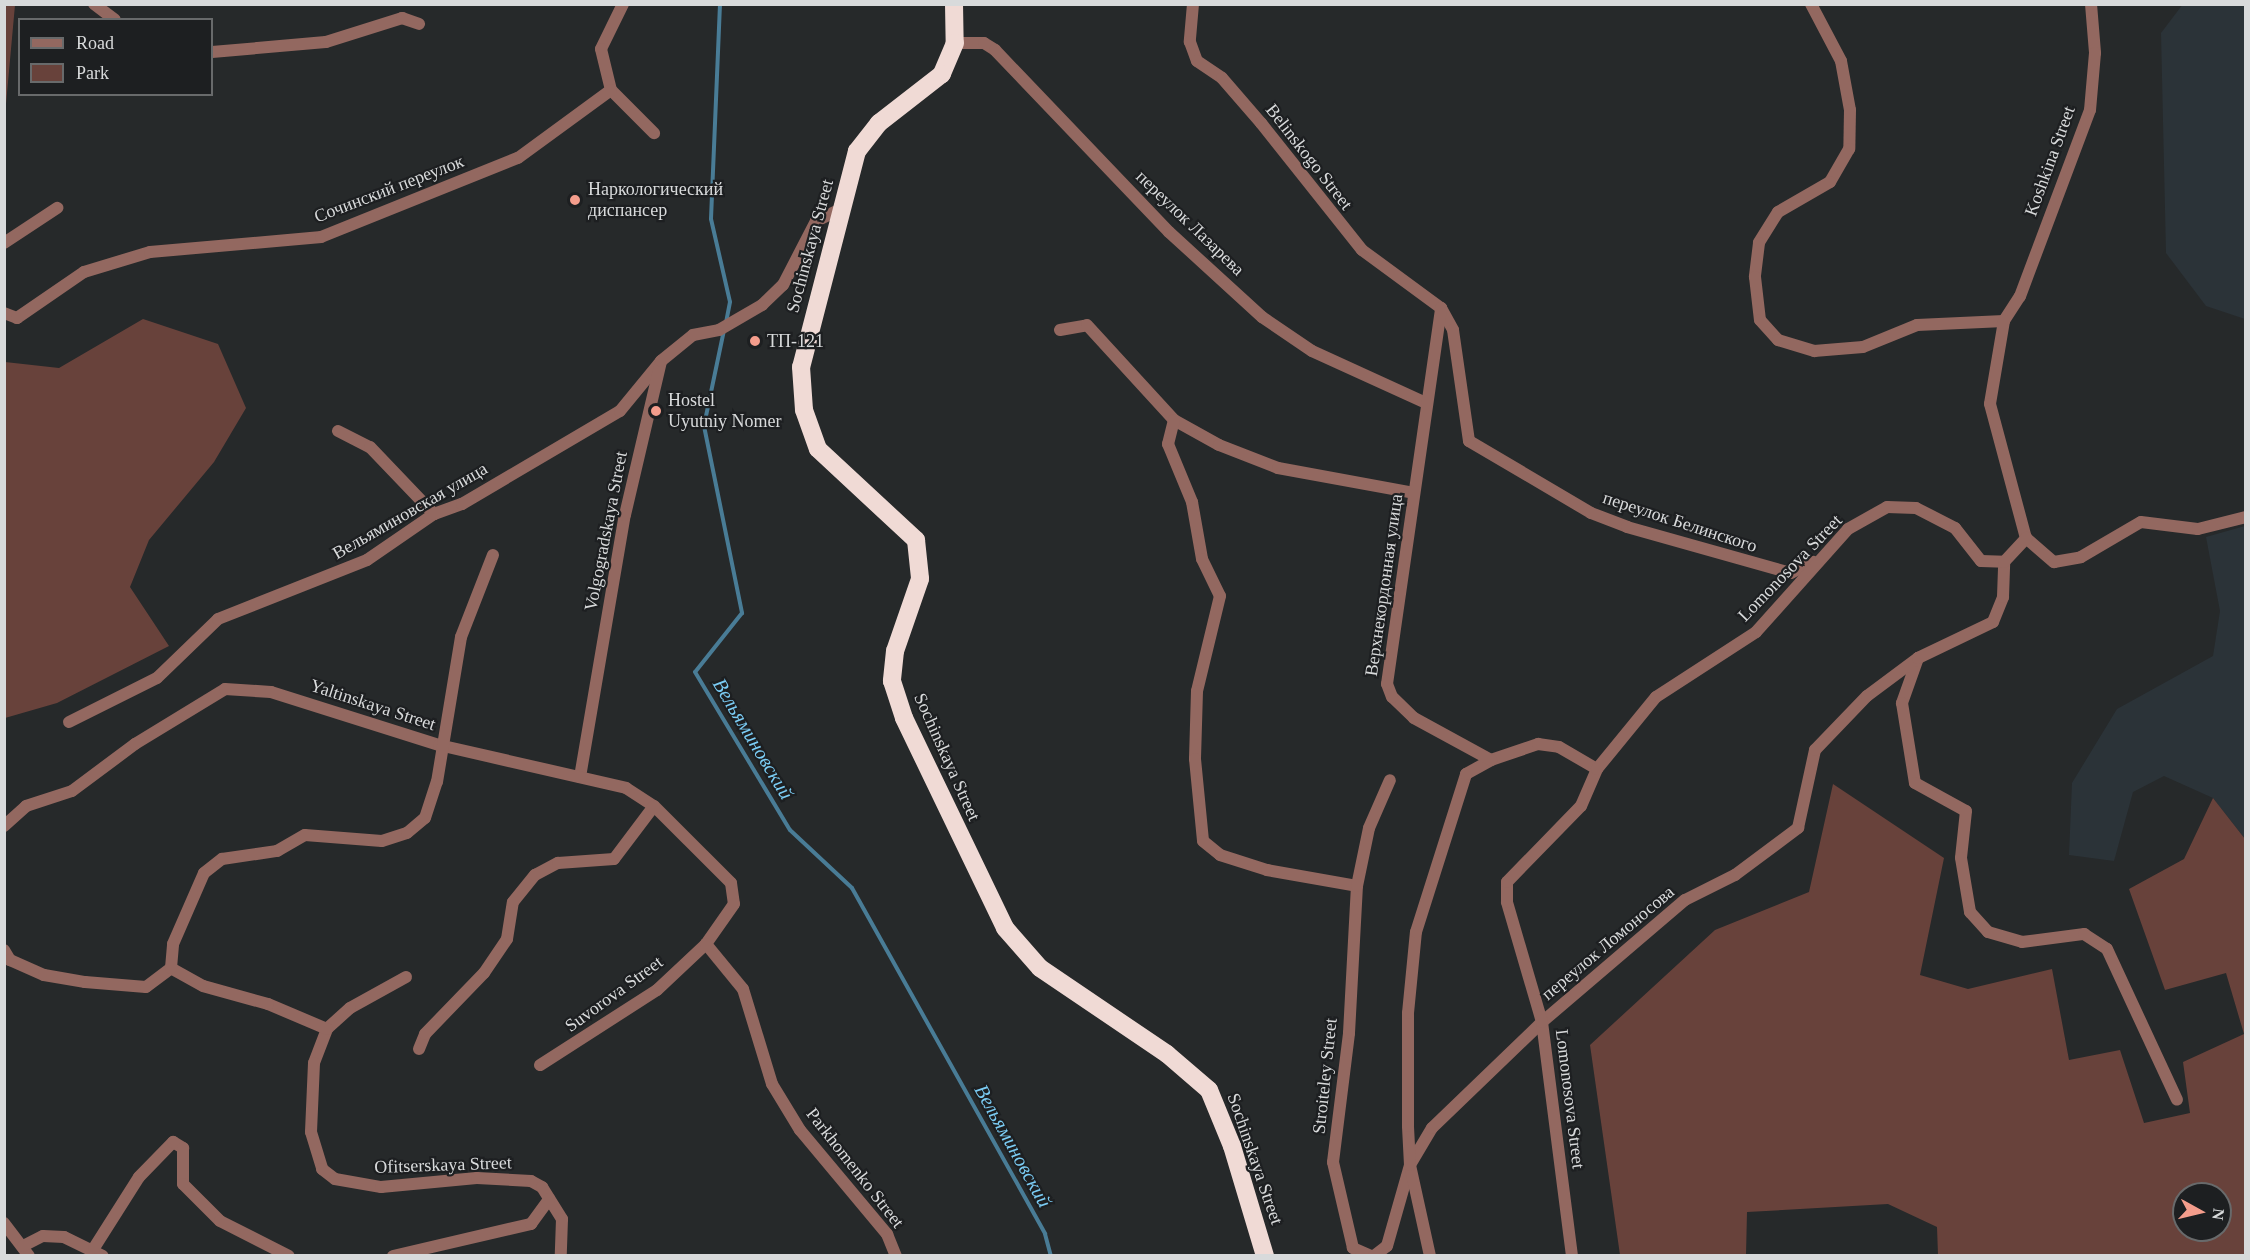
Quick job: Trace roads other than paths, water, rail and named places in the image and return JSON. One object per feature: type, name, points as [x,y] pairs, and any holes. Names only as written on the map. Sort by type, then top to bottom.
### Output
[{"type":"highway","name":"Sochinskaya Street","points":[[954,4],[955,43],[933,85],[879,123],[857,151],[839,210],[801,366],[801,394],[818,449],[905,526],[919,550],[920,579],[892,667],[904,718],[984,887],[1022,951],[1209,1090],[1232,1146],[1265,1256]]},
{"type":"street","points":[[94,4],[112,18]]},
{"type":"street","points":[[622,4],[601,49],[612,90],[654,133]]},
{"type":"street","name":"Belinskogo Street","points":[[1193,4],[1190,42],[1197,61],[1222,78],[1261,123],[1362,250],[1442,308]]},
{"type":"street","points":[[1811,4],[1841,62],[1850,110],[1850,149],[1830,182],[1778,212],[1759,243],[1755,276],[1760,320],[1778,340],[1814,351],[1863,347],[1917,325],[2004,321],[1990,404],[2026,538],[2054,562],[2081,557],[2141,522],[2198,529],[2246,517]]},
{"type":"street","name":"Koshkina Street","points":[[2004,321],[2020,296],[2090,110],[2096,53],[2091,4]]},
{"type":"street","points":[[213,52],[326,42],[402,18],[419,24]]},
{"type":"street","name":"переулок Лазарева","points":[[955,43],[984,44],[995,50],[1169,232],[1262,317],[1312,351],[1426,403]]},
{"type":"street","name":"Сочинский переулок","points":[[4,313],[17,318],[57,293],[84,272],[150,252],[321,237],[518,158],[612,90]]},
{"type":"street","points":[[4,243],[57,208]]},
{"type":"street","points":[[661,361],[693,335],[719,330],[783,285],[816,221],[839,210]]},
{"type":"street","name":"Верхнекордонная улица","points":[[1442,308],[1426,403],[1387,684],[1392,697],[1414,718],[1491,760]]},
{"type":"street","name":"переулок Белинского","points":[[1442,308],[1453,330],[1462,415],[1469,441],[1485,452],[1591,513],[1627,527],[1791,573],[1817,561]]},
{"type":"street","points":[[1060,330],[1087,325],[1174,420],[1278,468],[1414,493]]},
{"type":"street","name":"Вельяминовская улица","points":[[69,722],[156,678],[218,619],[367,560],[434,513],[462,504],[620,411],[661,361]]},
{"type":"street","name":"Volgogradskaya Street","points":[[580,777],[626,515],[661,361]]},
{"type":"street","points":[[1174,420],[1168,444],[1192,502],[1202,559],[1220,596],[1197,691],[1195,759],[1203,841],[1220,855],[1267,870],[1357,886]]},
{"type":"street","points":[[338,431],[370,447],[434,513]]},
{"type":"street","name":"Lomonosova Street","points":[[1572,1256],[1542,1022],[1507,902],[1508,882],[1581,806],[1600,766],[1656,697],[1756,632],[1817,561],[1848,529],[1887,507],[1916,508],[1955,528],[1980,561],[2004,562]]},
{"type":"street","points":[[2004,562],[2026,538]]},
{"type":"street","points":[[4,950],[10,960],[44,975],[85,982],[146,987],[171,968],[173,944],[204,873],[222,859],[277,851],[305,835],[382,841],[407,833],[425,818],[437,782],[439,745],[461,637],[493,555]]},
{"type":"street","name":"переулок Ломоносова","points":[[1410,1165],[1432,1128],[1542,1022],[1685,900],[1735,875],[1798,828],[1815,750],[1867,696],[1918,658],[1993,622],[2003,597],[2004,562]]},
{"type":"street","points":[[1918,658],[1902,703],[1915,783],[1966,811],[1961,858],[1970,912],[1988,932],[2022,942],[2084,934],[2107,949],[2177,1100]]},
{"type":"street","name":"Yaltinskaya Street","points":[[4,826],[26,806],[72,791],[135,744],[225,689],[271,692],[439,745],[626,788],[654,806],[731,883]]},
{"type":"street","points":[[1430,1256],[1410,1165],[1408,1013],[1416,932],[1466,774],[1491,760],[1538,744],[1559,747],[1600,766]]},
{"type":"street","name":"Stroiteley Street","points":[[1390,780],[1369,828],[1357,886],[1349,1032],[1333,1162],[1353,1248],[1372,1256],[1387,1245],[1410,1165]]},
{"type":"street","points":[[419,1049],[425,1034],[484,972],[507,939],[513,902],[535,875],[558,863],[614,859],[654,806]]},
{"type":"street","name":"Suvorova Street","points":[[540,1065],[657,990],[706,944],[734,904],[731,883]]},
{"type":"street","name":"Parkhomenko Street","points":[[706,944],[743,989],[772,1084],[800,1130],[887,1234],[896,1256]]},
{"type":"street","points":[[171,968],[203,986],[268,1004],[327,1029]]},
{"type":"street","name":"Ofitserskaya Street","points":[[406,977],[350,1008],[327,1029],[314,1063],[311,1132],[322,1169],[335,1179],[381,1187],[505,1178],[531,1181],[549,1199]]},
{"type":"street","points":[[4,1223],[26,1250],[43,1236],[64,1237],[99,1252],[139,1177],[173,1142],[183,1148],[183,1184],[220,1221],[290,1256]]},
{"type":"street","points":[[393,1256],[531,1224],[549,1199],[562,1219],[561,1256]]},
{"type":"waterway","name":"Вельяминовский","points":[[720,4],[711,219],[730,302],[726,323]]},
{"type":"waterway","name":"Вельяминовский","points":[[724,330],[704,426],[742,613],[695,672],[790,830],[852,888],[1045,1234],[1051,1256]]},
{"type":"place","name":"Наркологический диспансер","points":[[575,200]]},
{"type":"place","name":"ТП-121","points":[[755,341]]},
{"type":"place","name":"Hostel Uyutniy Nomer","points":[[656,411]]}]
